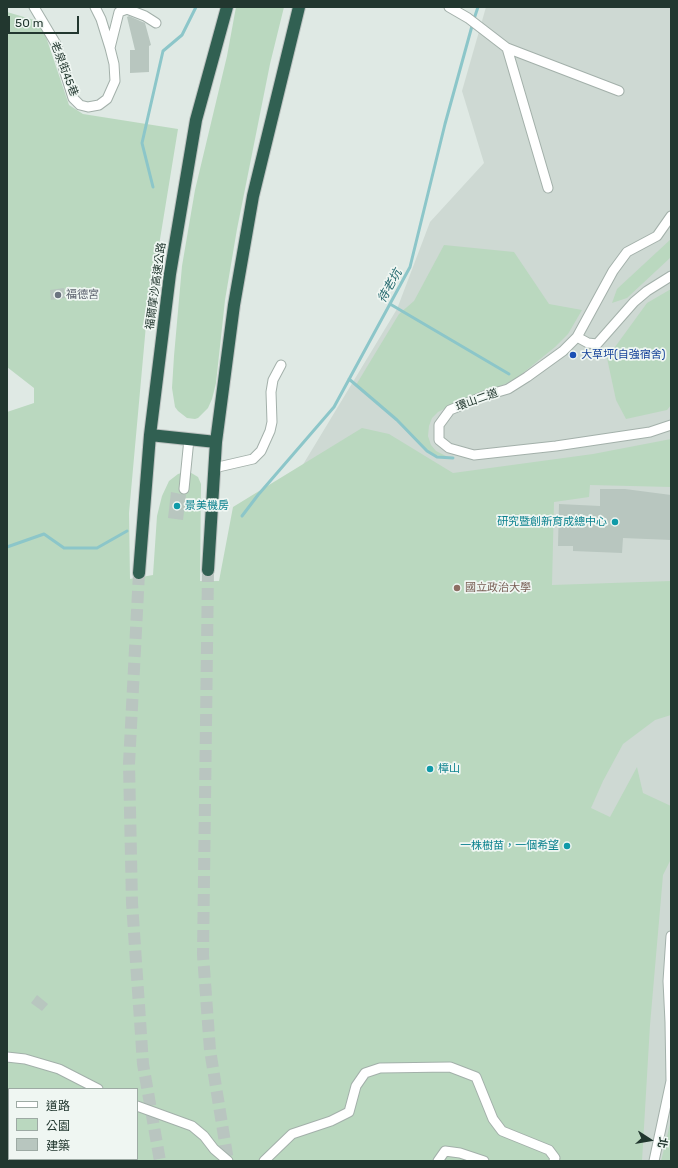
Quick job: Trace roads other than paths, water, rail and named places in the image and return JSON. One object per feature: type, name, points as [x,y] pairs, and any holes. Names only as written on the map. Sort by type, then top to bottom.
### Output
[{"type":"highway","points":[[208,570],[216,442],[234,305],[254,196],[299,7]]},
{"type":"highway","name":"福爾摩沙高速公路","points":[[139,573],[150,435],[170,274],[195,127],[226,8]]},
{"type":"highway","points":[[150,435],[216,442]]},
{"type":"street","name":"老泉街45巷","points":[[34,7],[53,39],[73,98],[80,105],[88,107],[99,105],[108,99],[115,81],[114,64],[110,48],[95,7]]},
{"type":"street","points":[[449,7],[468,18],[507,48],[619,91]]},
{"type":"street","points":[[110,48],[119,12],[127,9],[145,16],[156,23]]},
{"type":"street","points":[[507,48],[548,188]]},
{"type":"street","name":"環山二道","points":[[671,216],[657,236],[627,252],[613,271],[577,337],[563,351],[508,389],[484,396],[450,410],[439,425],[439,440],[448,448],[474,455],[556,446],[643,433],[671,425]]},
{"type":"street","points":[[577,337],[588,343],[596,344],[646,291],[671,276]]},
{"type":"street","points":[[214,468],[253,459],[261,451],[270,431],[272,422],[270,392],[273,380],[281,365]]},
{"type":"street","points":[[184,489],[189,439]]},
{"type":"street","points":[[654,1161],[671,1081],[668,981],[671,936]]},
{"type":"street","points":[[7,1057],[25,1058],[59,1069],[96,1088]]},
{"type":"street","points":[[264,1161],[288,1136],[331,1121],[349,1112],[356,1086],[365,1073],[380,1068],[450,1066],[476,1077],[492,1119],[502,1131],[549,1150],[555,1158],[554,1161]]},
{"type":"street","points":[[138,1106],[192,1126],[228,1161]]},
{"type":"street","points":[[438,1161],[445,1151],[460,1153],[484,1161]]},
{"type":"waterway","points":[[153,187],[142,143],[163,51],[182,35],[196,7]]},
{"type":"waterway","name":"待老坑","points":[[474,19],[478,7]]},
{"type":"waterway","name":"待老坑","points":[[242,516],[258,495],[334,407],[410,267],[445,124],[472,26]]},
{"type":"waterway","points":[[390,304],[509,374]]},
{"type":"waterway","points":[[349,379],[397,420],[427,451],[437,457],[453,458]]},
{"type":"waterway","name":"待老坑","points":[[7,547],[44,534],[64,548],[97,548],[127,531]]},
{"type":"tunnel","points":[[208,570],[203,955],[210,1050],[228,1161]]},
{"type":"tunnel","points":[[139,573],[129,764],[132,903],[143,1064],[160,1161]]},
{"type":"place","name":"福德宮","points":[[58,295]]},
{"type":"place","name":"大草坪(自強宿舍)","points":[[573,355]]},
{"type":"place","name":"景美機房","points":[[177,506]]},
{"type":"place","name":"研究暨創新育成總中心","points":[[615,522]]},
{"type":"place","name":"國立政治大學","points":[[457,588]]},
{"type":"place","name":"樟山","points":[[430,769]]},
{"type":"place","name":"一株樹苗，一個希望","points":[[567,846]]}]
